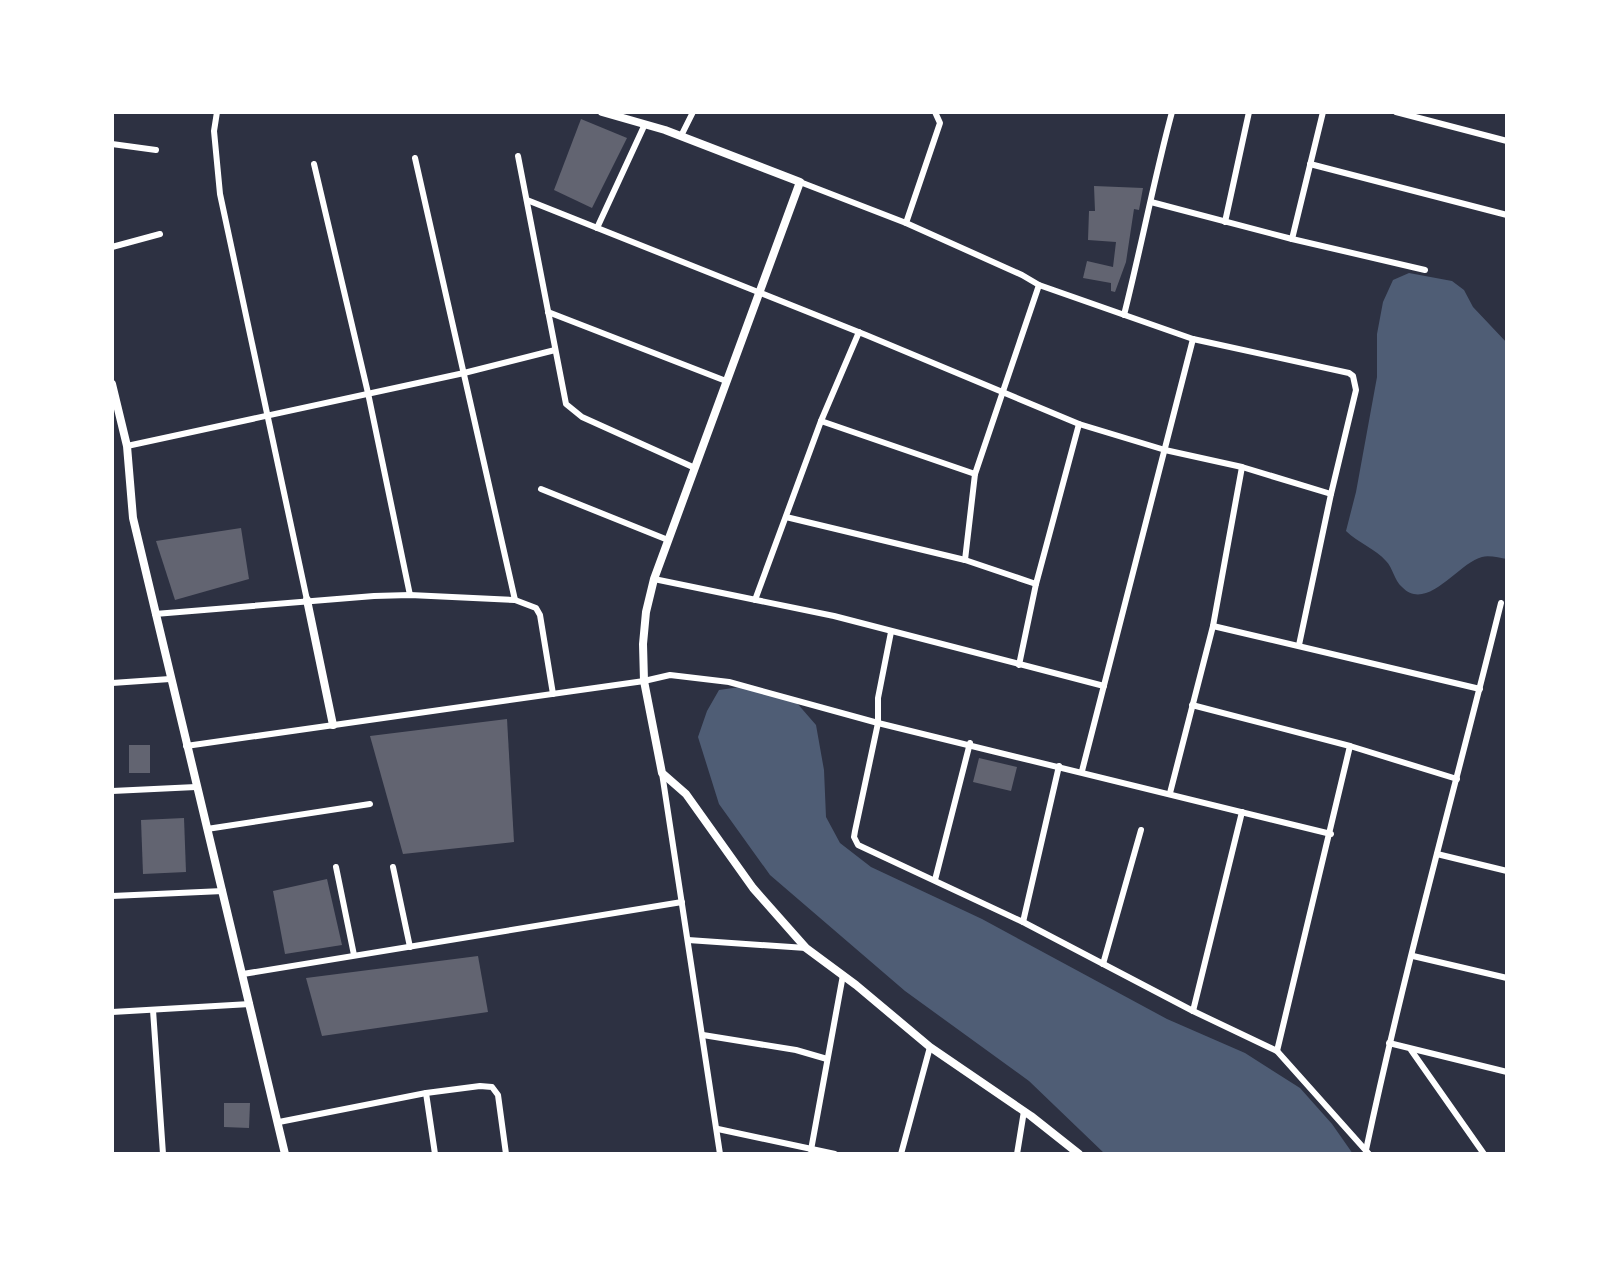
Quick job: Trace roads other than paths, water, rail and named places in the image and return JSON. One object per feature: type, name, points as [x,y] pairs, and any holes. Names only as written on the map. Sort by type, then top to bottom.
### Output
[{"type":"street","points":[[217,112],[214,131],[220,194],[333,725]]},
{"type":"street","points":[[602,112],[681,136],[906,223],[1039,285],[1124,315],[1193,339],[1353,376],[1356,390],[1299,645]]},
{"type":"street","points":[[681,136],[693,112]]},
{"type":"street","points":[[906,223],[940,123],[935,112]]},
{"type":"street","points":[[1124,315],[1172,112]]},
{"type":"street","points":[[1225,222],[1249,112]]},
{"type":"street","points":[[1292,239],[1323,112]]},
{"type":"street","points":[[1397,112],[1507,141]]},
{"type":"street","points":[[597,228],[645,124]]},
{"type":"street","points":[[112,144],[156,150]]},
{"type":"street","points":[[518,156],[564,397],[570,409],[695,468]]},
{"type":"street","points":[[415,158],[515,600]]},
{"type":"street","points":[[314,164],[368,393],[410,595]]},
{"type":"street","points":[[1310,164],[1507,215]]},
{"type":"street","points":[[720,1154],[662,773],[644,681],[643,644],[654,579],[800,182]]},
{"type":"street","points":[[527,200],[859,332],[1079,424],[1331,494]]},
{"type":"street","points":[[1151,202],[1425,270]]},
{"type":"street","points":[[112,247],[160,234]]},
{"type":"street","points":[[965,560],[975,474],[1039,285]]},
{"type":"street","points":[[548,312],[726,381]]},
{"type":"street","points":[[755,600],[821,421],[859,332]]},
{"type":"street","points":[[1082,771],[1193,339]]},
{"type":"street","points":[[127,446],[464,373],[555,350]]},
{"type":"street","points":[[112,384],[127,446],[133,518],[285,1154]]},
{"type":"street","points":[[821,421],[975,474]]},
{"type":"street","points":[[1019,665],[1036,584],[1079,424]]},
{"type":"street","points":[[1170,793],[1213,626],[1242,467]]},
{"type":"street","points":[[541,489],[668,540]]},
{"type":"street","points":[[786,517],[965,560],[1036,584]]},
{"type":"street","points":[[654,579],[834,616],[1104,686]]},
{"type":"street","points":[[155,614],[307,600],[410,595],[515,600],[536,608],[540,615],[553,694]]},
{"type":"street","points":[[1367,1152],[1389,1043],[1501,603]]},
{"type":"street","points":[[1213,626],[1480,689]]},
{"type":"street","points":[[891,632],[878,698],[878,723],[854,837],[861,846],[1023,922],[1277,1051],[1367,1152]]},
{"type":"street","points":[[186,746],[670,675],[709,678],[878,723],[970,743],[1331,834]]},
{"type":"street","points":[[112,683],[170,679]]},
{"type":"street","points":[[1192,705],[1350,746],[1457,779]]},
{"type":"street","points":[[935,880],[970,743]]},
{"type":"street","points":[[1277,1051],[1350,746]]},
{"type":"street","points":[[1023,922],[1059,766]]},
{"type":"street","points":[[662,773],[686,794],[753,888],[806,948],[930,1047],[1024,1111],[1079,1154]]},
{"type":"street","points":[[112,791],[196,787]]},
{"type":"street","points":[[207,829],[370,804]]},
{"type":"street","points":[[1193,1011],[1242,812]]},
{"type":"street","points":[[1103,964],[1141,830]]},
{"type":"street","points":[[1437,854],[1507,871]]},
{"type":"street","points":[[336,867],[354,955]]},
{"type":"street","points":[[393,867],[410,947]]},
{"type":"street","points":[[112,896],[223,891]]},
{"type":"street","points":[[243,974],[682,902]]},
{"type":"street","points":[[688,940],[806,948]]},
{"type":"street","points":[[1413,956],[1507,978]]},
{"type":"street","points":[[811,1150],[843,975]]},
{"type":"street","points":[[112,1012],[250,1004]]},
{"type":"street","points":[[153,1010],[163,1154]]},
{"type":"street","points":[[703,1035],[796,1050],[827,1059]]},
{"type":"street","points":[[1389,1043],[1507,1072]]},
{"type":"street","points":[[901,1154],[930,1047]]},
{"type":"street","points":[[1411,1050],[1484,1154]]},
{"type":"street","points":[[279,1122],[426,1093],[480,1086],[496,1090],[506,1154]]},
{"type":"street","points":[[426,1093],[435,1154]]},
{"type":"street","points":[[1017,1154],[1024,1111]]},
{"type":"street","points":[[718,1129],[835,1154]]},
{"type":"water","points":[[1409,273],[1452,281],[1464,290],[1473,307],[1507,343],[1507,559],[1482,557],[1432,591],[1422,594],[1402,587],[1382,557],[1346,531],[1377,377],[1377,334],[1383,302],[1393,280]]},
{"type":"water","points":[[740,687],[796,702],[816,725],[824,770],[826,817],[840,843],[871,867],[982,919],[1167,1019],[1245,1053],[1300,1088],[1332,1124],[1353,1154],[1105,1154],[1029,1081],[905,991],[770,875],[719,804],[698,737],[719,690]]}]
